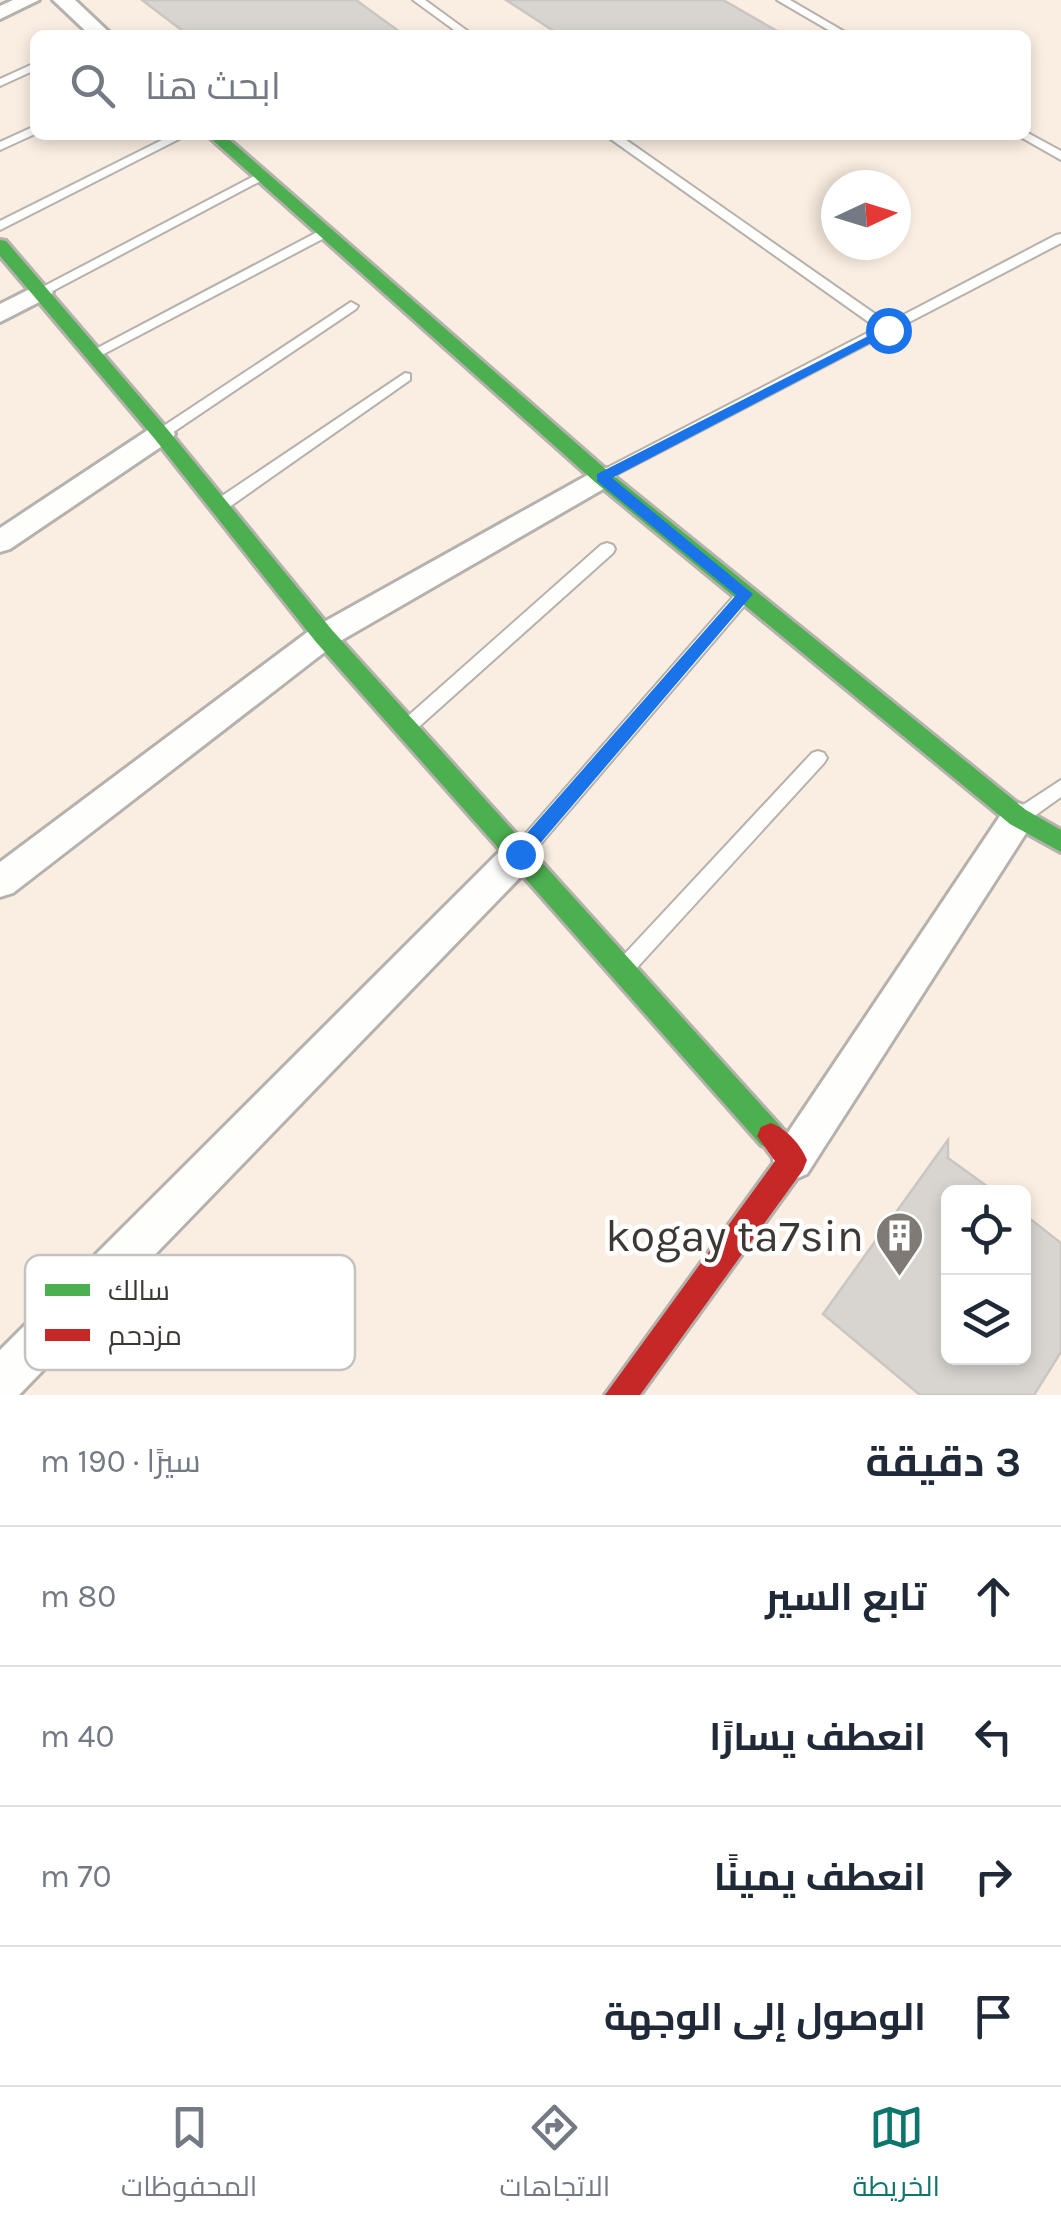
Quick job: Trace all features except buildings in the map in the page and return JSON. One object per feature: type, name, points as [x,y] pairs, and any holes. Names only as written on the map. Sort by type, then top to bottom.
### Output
[{"type":"street","points":[[0,13],[30,0]]},
{"type":"street","points":[[62,0],[96,30]]},
{"type":"street","points":[[221,140],[602,477],[1018,817],[1061,842]]},
{"type":"street","points":[[0,244],[161,434],[324,636],[793,1160]]},
{"type":"street","points":[[0,314],[40,292]]},
{"type":"street","points":[[0,542],[161,434]]},
{"type":"street","points":[[0,882],[324,636],[602,477]]},
{"type":"street","points":[[621,1395],[793,1160],[1018,817]]},
{"type":"street","points":[[125,1255],[520,854]]},
{"type":"street","points":[[0,1382],[25,1357]]},
{"type":"lane","points":[[418,0],[461,30]]},
{"type":"lane","points":[[782,0],[836,30]]},
{"type":"lane","points":[[0,83],[30,68]]},
{"type":"lane","points":[[0,146],[30,132]]},
{"type":"lane","points":[[1031,139],[1061,156]]},
{"type":"lane","points":[[0,226],[171,140]]},
{"type":"lane","points":[[618,140],[888,330]]},
{"type":"lane","points":[[40,292],[262,177]]},
{"type":"lane","points":[[93,354],[325,232]]},
{"type":"lane","points":[[602,477],[1061,238]]},
{"type":"lane","points":[[161,434],[350,306]]},
{"type":"lane","points":[[219,506],[406,377]]},
{"type":"lane","points":[[406,728],[607,548]]},
{"type":"lane","points":[[520,854],[745,594]]},
{"type":"lane","points":[[623,970],[818,758]]},
{"type":"lane","points":[[1018,817],[1061,787]]},
{"type":"shaded area","points":[[0,0],[1061,0],[1061,1395],[0,1395]]},
{"type":"traffic: fast","points":[[221,140],[602,477],[1018,817],[1061,842]]},
{"type":"traffic: fast","points":[[0,245],[161,434],[324,636],[771,1136]]},
{"type":"traffic: jam","points":[[621,1395],[793,1160],[771,1136]]},
{"type":"place","name":"kogay ta7sin","points":[[899,1278]]},
{"type":"route","points":[[520,854],[745,594],[602,477],[888,330]]}]
